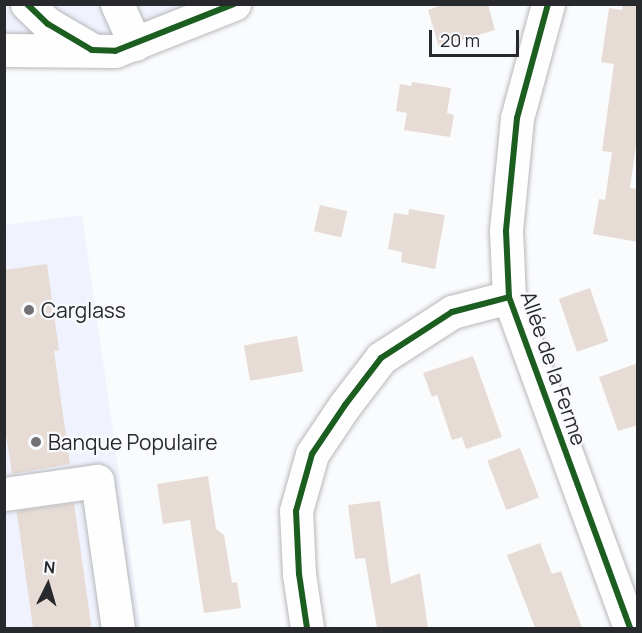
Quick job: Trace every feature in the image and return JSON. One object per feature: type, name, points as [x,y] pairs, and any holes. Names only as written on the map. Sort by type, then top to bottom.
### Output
[{"type":"street","points":[[27,4],[48,24],[92,50]]},
{"type":"street","points":[[117,4],[135,45]]},
{"type":"street","points":[[4,50],[115,51],[234,4]]},
{"type":"street","name":"Allée de la Ferme","points":[[548,4],[517,118],[506,231],[509,297],[630,628]]},
{"type":"street","points":[[307,628],[299,574],[296,511],[312,454],[345,405],[381,358],[452,312],[509,297]]},
{"type":"street","points":[[4,494],[97,481],[118,628]]},
{"type":"shaded area","points":[[4,5],[234,5],[135,44],[5,50]]},
{"type":"shaded area","points":[[82,215],[141,628],[5,628],[4,225]]},
{"type":"building","points":[[445,4],[488,4],[495,30],[439,47],[428,10]]},
{"type":"building","points":[[623,4],[638,4],[638,131],[630,188],[638,189],[638,242],[593,234],[599,199],[605,200],[612,152],[602,151],[614,64],[601,62],[609,8],[622,10]]},
{"type":"building","points":[[412,82],[451,88],[447,113],[454,115],[450,137],[404,130],[407,113],[396,111],[400,84],[411,86]]},
{"type":"building","points":[[320,205],[347,211],[341,238],[314,231]]},
{"type":"building","points":[[409,209],[445,215],[435,269],[401,262],[402,252],[388,249],[394,213],[408,215]]},
{"type":"building","points":[[47,264],[59,350],[54,351],[70,464],[12,474],[4,421],[4,270]]},
{"type":"building","points":[[590,288],[608,341],[577,352],[559,299]]},
{"type":"building","points":[[297,336],[303,371],[250,381],[244,345]]},
{"type":"building","points":[[473,356],[502,437],[466,449],[462,437],[452,440],[437,395],[432,397],[423,373]]},
{"type":"building","points":[[638,363],[638,425],[618,431],[599,377]]},
{"type":"building","points":[[520,448],[539,497],[506,510],[487,461]]},
{"type":"building","points":[[208,476],[216,529],[224,535],[232,583],[237,582],[241,608],[204,613],[190,520],[163,524],[157,484]]},
{"type":"building","points":[[380,501],[391,584],[420,573],[428,628],[377,628],[365,558],[355,559],[348,505]]},
{"type":"building","points":[[74,503],[92,628],[33,628],[17,511]]},
{"type":"building","points":[[540,543],[552,574],[561,571],[582,628],[535,628],[507,555]]},
{"type":"cycle path","points":[[27,4],[48,24],[92,50],[115,51],[234,4]]},
{"type":"cycle path","points":[[548,4],[517,118],[506,231],[509,297],[630,628]]},
{"type":"cycle path","points":[[307,628],[299,574],[296,511],[312,454],[345,405],[381,358],[452,312],[509,297]]},
{"type":"place","name":"Carglass","points":[[29,310]]},
{"type":"place","name":"Banque Populaire","points":[[36,442]]}]
